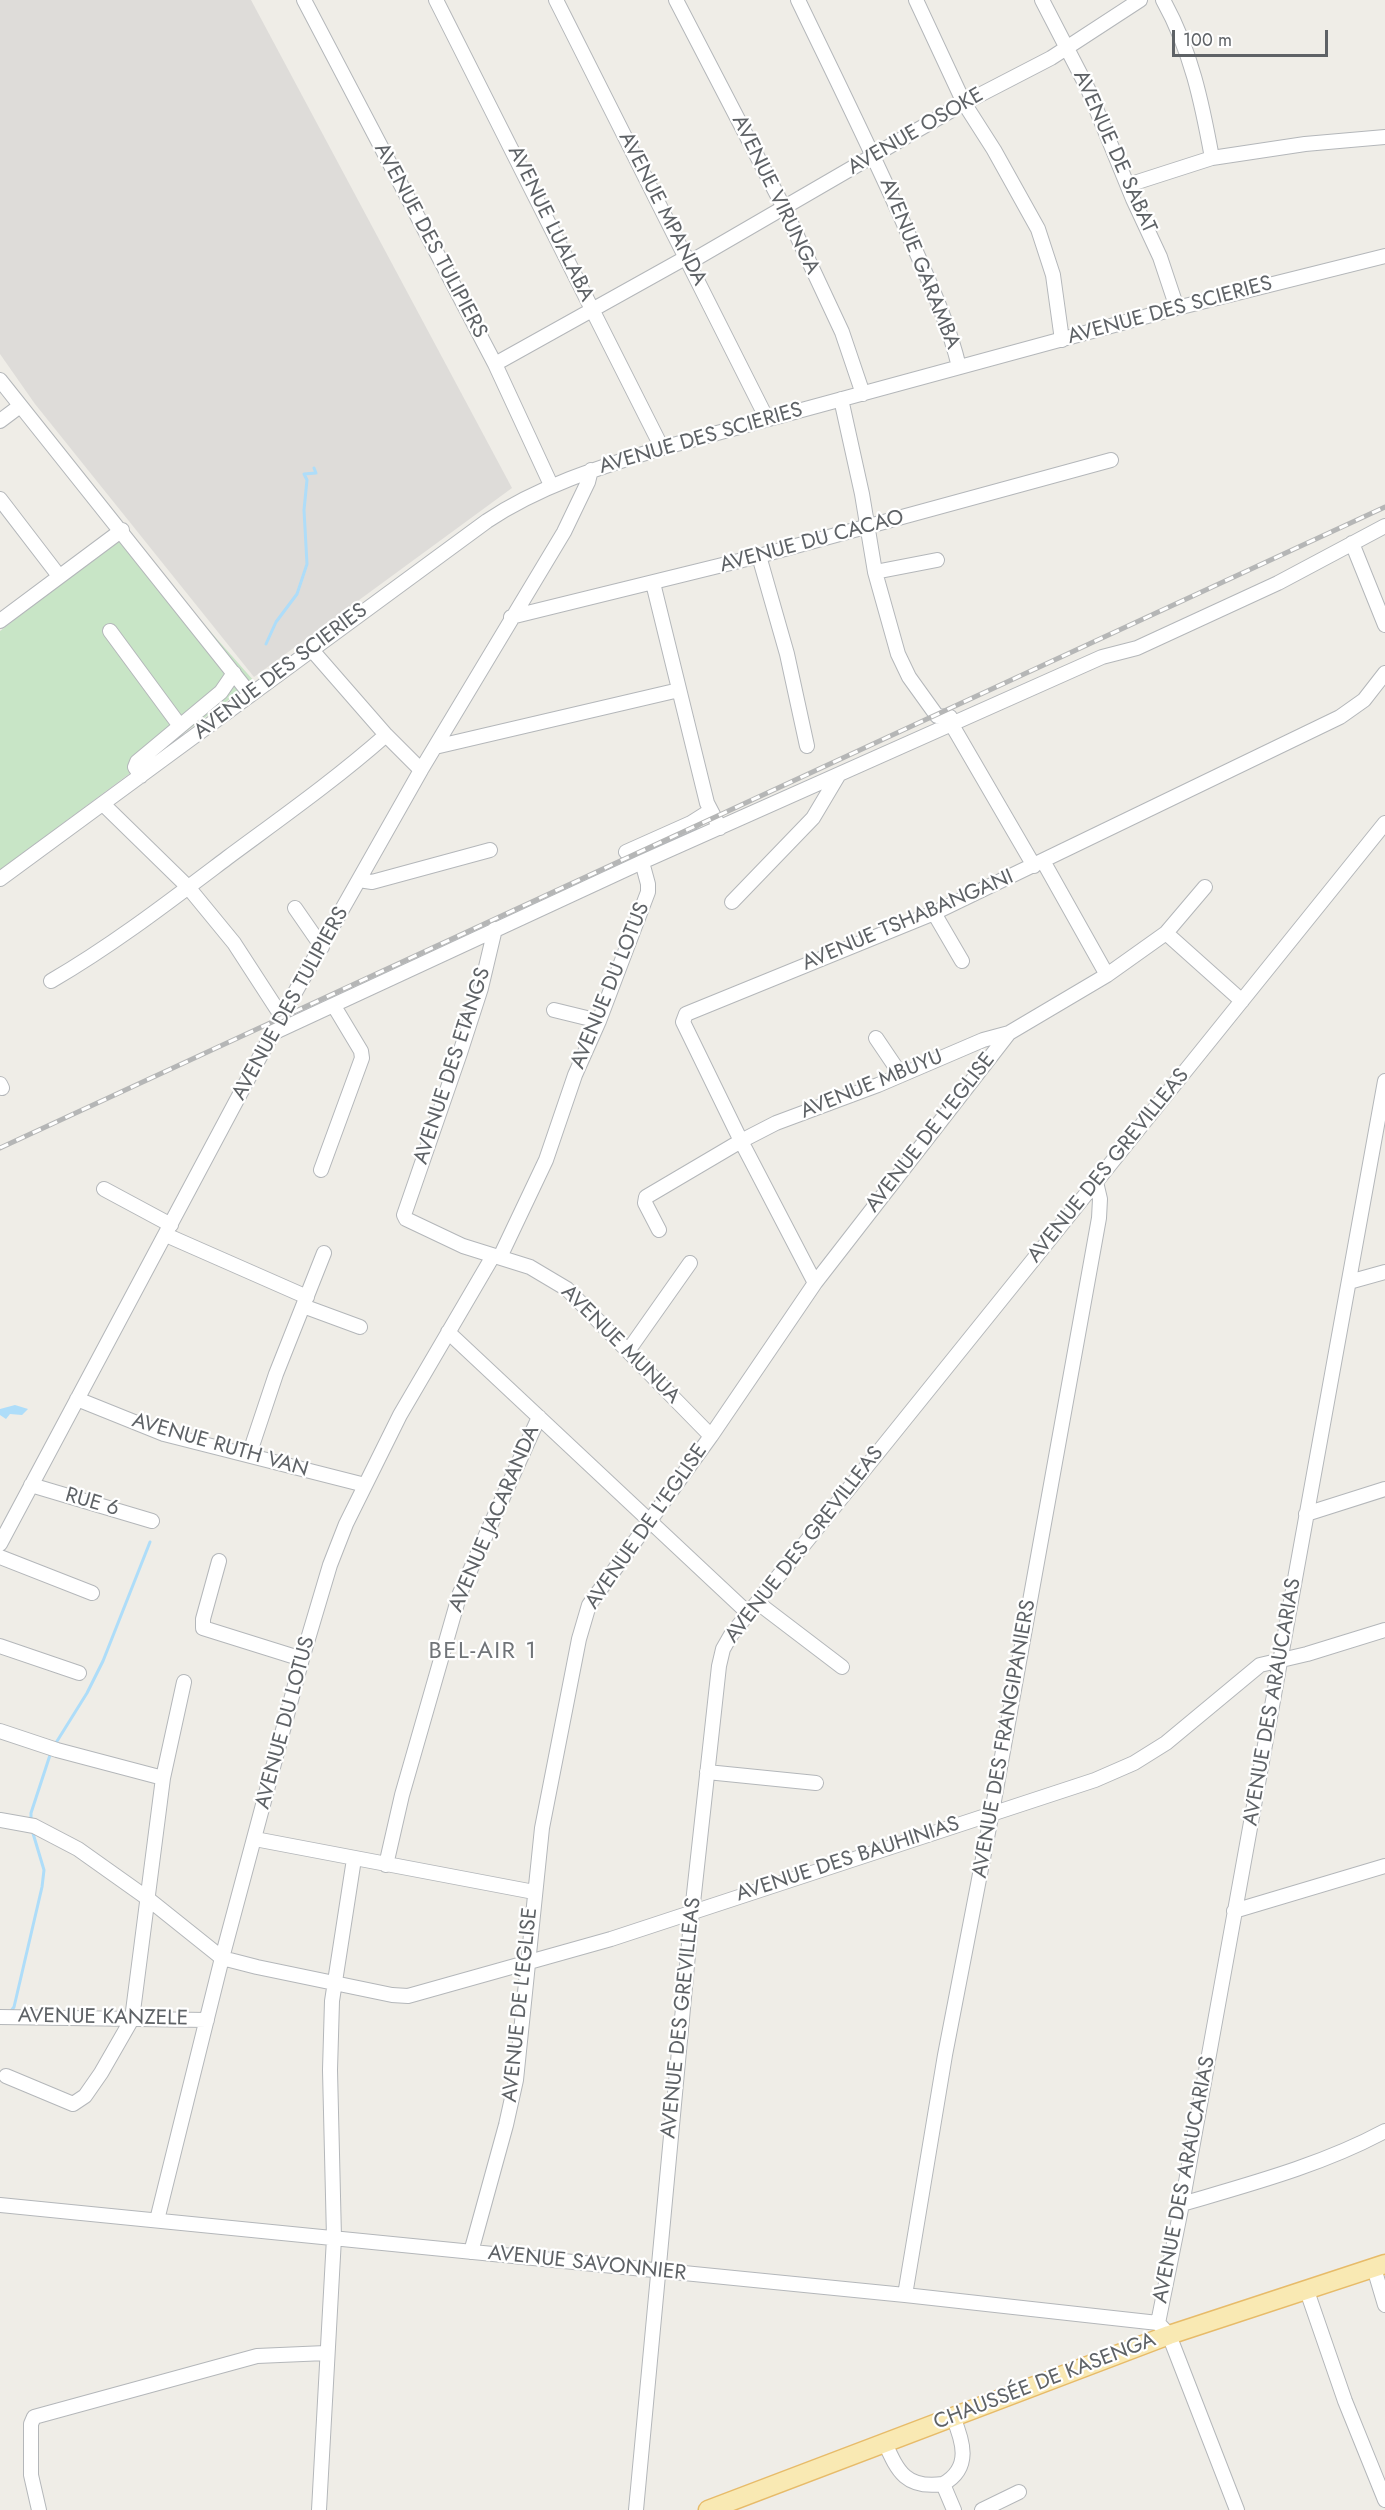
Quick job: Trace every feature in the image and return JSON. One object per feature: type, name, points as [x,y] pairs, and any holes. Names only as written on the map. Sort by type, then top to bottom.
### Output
[{"type":"main road","name":"CHAUSSÉE DE KASENGA","points":[[708,2510],[953,2417],[1163,2329],[1307,2291],[1379,2266]]},
{"type":"street","name":"AVENUE DES TULIPIERS","points":[[304,0],[495,364],[551,485]]},
{"type":"street","name":"AVENUE LUALABA","points":[[436,0],[662,448]]},
{"type":"street","name":"AVENUE MPANDA","points":[[556,0],[689,260],[767,419]]},
{"type":"street","name":"AVENUE VIRUNGA","points":[[676,0],[784,208],[842,332],[863,394]]},
{"type":"street","name":"AVENUE GARAMBA","points":[[798,0],[874,156],[940,309],[959,367]]},
{"type":"street","points":[[916,0],[964,103],[994,150],[1038,229],[1053,275],[1062,340]]},
{"type":"street","name":"AVENUE DE SABAT","points":[[1042,0],[1084,81],[1164,266],[1177,308]]},
{"type":"street","name":"AVENUE OSOKE","points":[[495,364],[784,208],[964,103],[1067,48],[1140,0]]},
{"type":"street","points":[[1162,0],[1177,25],[1196,76],[1212,158]]},
{"type":"street","points":[[1128,185],[1212,158],[1305,144],[1385,137]]},
{"type":"street","name":"AVENUE DES SCIERIES","points":[[0,879],[487,521],[514,503],[551,485],[662,448],[767,419],[1177,308],[1385,256]]},
{"type":"street","points":[[0,380],[122,530],[250,694]]},
{"type":"street","points":[[841,399],[875,572],[902,665],[937,716],[950,717],[1107,975]]},
{"type":"street","points":[[0,422],[20,406]]},
{"type":"street","name":"AVENUE DU CACAO","points":[[511,617],[868,528],[1111,460]]},
{"type":"street","name":"AVENUE DES TULIPIERS","points":[[0,1544],[273,1033],[435,747],[564,532],[588,482],[591,470]]},
{"type":"street","points":[[0,499],[58,576]]},
{"type":"street","points":[[642,862],[1102,657],[1137,648],[1278,583],[1385,526]]},
{"type":"street","points":[[0,621],[122,530]]},
{"type":"street","points":[[1352,543],[1385,625]]},
{"type":"street","points":[[759,556],[787,654],[807,746]]},
{"type":"street","points":[[875,572],[938,560]]},
{"type":"street","points":[[653,583],[691,746],[710,811],[720,828]]},
{"type":"street","points":[[110,631],[180,726]]},
{"type":"street","points":[[312,649],[386,735],[422,770]]},
{"type":"street","points":[[141,776],[135,766],[137,762],[221,692],[234,673]]},
{"type":"street","name":"AVENUE TSHABANGANI","points":[[815,1283],[741,1141],[683,1022],[684,1016],[934,913],[1340,717],[1364,700],[1385,673]]},
{"type":"street","points":[[435,747],[679,690]]},
{"type":"street","points":[[51,981],[79,964],[188,887],[349,768],[386,735]]},
{"type":"street","points":[[732,902],[813,818],[838,776]]},
{"type":"street","points":[[103,804],[188,887],[234,943],[282,1017]]},
{"type":"street","points":[[626,852],[691,823],[710,811]]},
{"type":"street","name":"AVENUE DES GREVILLEAS","points":[[636,2510],[692,1912],[720,1658],[726,1642],[1385,823]]},
{"type":"street","points":[[359,880],[372,882],[490,850]]},
{"type":"street","name":"AVENUE DES ETANGS","points":[[273,1033],[642,862]]},
{"type":"street","name":"AVENUE DU LOTUS","points":[[157,2220],[222,1958],[302,1659],[330,1565],[365,1485],[400,1415],[448,1332],[496,1256],[546,1160],[575,1076],[599,1021],[648,892],[642,862]]},
{"type":"street","name":"AVENUE MBUYU","points":[[659,1230],[645,1203],[646,1197],[741,1141],[787,1119],[901,1075],[983,1040],[1010,1033],[1107,975],[1166,933],[1205,887]]},
{"type":"street","points":[[295,908],[322,946]]},
{"type":"street","points":[[934,913],[962,961]]},
{"type":"street","name":"AVENUE DES ETANGS","points":[[408,1202],[481,988],[495,929]]},
{"type":"street","points":[[1166,933],[1242,1001]]},
{"type":"street","points":[[321,1170],[362,1058],[361,1051],[334,1006]]},
{"type":"street","points":[[554,1010],[599,1021]]},
{"type":"street","name":"AVENUE DE L'EGLISE","points":[[471,2252],[512,2101],[520,2055],[534,1892],[553,1765],[586,1614],[596,1594],[711,1436],[815,1283],[1010,1033]]},
{"type":"street","points":[[876,1038],[901,1075]]},
{"type":"street","name":"AVENUE DES ARAUCARIAS","points":[[1163,2329],[1182,2204],[1234,1911],[1348,1282],[1382,1119],[1385,1081]]},
{"type":"street","name":"AVENUE DES FRANGIPANIERS","points":[[905,2295],[945,2055],[992,1812],[1099,1218],[1100,1199],[1096,1182]]},
{"type":"street","points":[[104,1189],[168,1230],[360,1327]]},
{"type":"street","name":"AVENUE MUNUA","points":[[408,1202],[404,1215],[406,1219],[463,1246],[539,1272],[567,1289],[711,1436]]},
{"type":"street","points":[[249,1455],[276,1374],[324,1253]]},
{"type":"street","points":[[628,1351],[690,1263]]},
{"type":"street","points":[[1348,1282],[1385,1272]]},
{"type":"street","points":[[448,1332],[649,1521],[754,1608],[842,1667]]},
{"type":"street","name":"AVENUE RUTH VAN","points":[[77,1399],[156,1432],[365,1485]]},
{"type":"street","name":"AVENUE JACARANDA","points":[[386,1865],[402,1795],[460,1593],[539,1418]]},
{"type":"street","name":"RUE 6","points":[[31,1485],[152,1521]]},
{"type":"street","points":[[1306,1514],[1385,1489]]},
{"type":"street","points":[[0,1557],[92,1593]]},
{"type":"street","points":[[219,1561],[202,1619],[203,1628],[302,1659]]},
{"type":"street","name":"AVENUE DES BAUHINIAS","points":[[0,1820],[27,1825],[78,1849],[147,1898],[222,1958],[392,1995],[408,1996],[528,1964],[992,1812],[1071,1789],[1134,1763],[1166,1743],[1255,1668],[1267,1661],[1307,1654],[1385,1630]]},
{"type":"street","points":[[0,1646],[80,1673]]},
{"type":"street","points":[[6,2076],[73,2104],[85,2096],[101,2073],[132,2019],[163,1778],[184,1682]]},
{"type":"street","points":[[0,1731],[52,1748],[163,1778]]},
{"type":"street","points":[[707,1772],[816,1783]]},
{"type":"street","points":[[255,1839],[534,1892]]},
{"type":"street","points":[[318,2510],[334,2238],[330,2037],[334,1982],[354,1859]]},
{"type":"street","points":[[1234,1911],[1385,1866]]},
{"type":"street","name":"AVENUE KANZELE","points":[[3,2016],[207,2020]]},
{"type":"street","points":[[1182,2204],[1253,2183],[1365,2142],[1385,2131]]},
{"type":"street","name":"AVENUE SAVONNIER","points":[[0,2205],[905,2295],[1163,2329]]},
{"type":"street","points":[[1379,2266],[1385,2306]]},
{"type":"street","points":[[1307,2291],[1345,2400],[1385,2500]]},
{"type":"street","points":[[1163,2329],[1237,2510]]},
{"type":"street","points":[[39,2510],[31,2475],[31,2424],[34,2416],[257,2356],[326,2353]]},
{"type":"street","points":[[885,2443],[902,2476],[924,2484],[943,2484],[956,2472],[964,2453],[962,2438],[953,2417]]},
{"type":"street","points":[[943,2484],[954,2510]]},
{"type":"street","points":[[982,2510],[1019,2492]]},
{"type":"shaded area","points":[[0,0],[251,0],[512,488],[254,677],[35,404],[0,354]]},
{"type":"green space","points":[[125,535],[254,681],[0,870],[0,631]]},
{"type":"water","points":[[15,1405],[28,1409],[22,1415],[10,1414],[6,1419],[0,1415],[0,1409]]},
{"type":"waterway","points":[[266,644],[276,622],[297,594],[307,564],[304,510],[307,480],[304,474],[316,473],[314,468]]},
{"type":"waterway","points":[[54,1746],[87,1693],[103,1661],[150,1542]]},
{"type":"waterway","points":[[31,1820],[31,1813],[51,1752]]},
{"type":"waterway","points":[[11,2011],[14,2007],[44,1870],[32,1830]]},
{"type":"railway","points":[[0,1148],[1385,507]]},
{"type":"district","name":"BEL-AIR 1","points":[[483,1652]]}]
